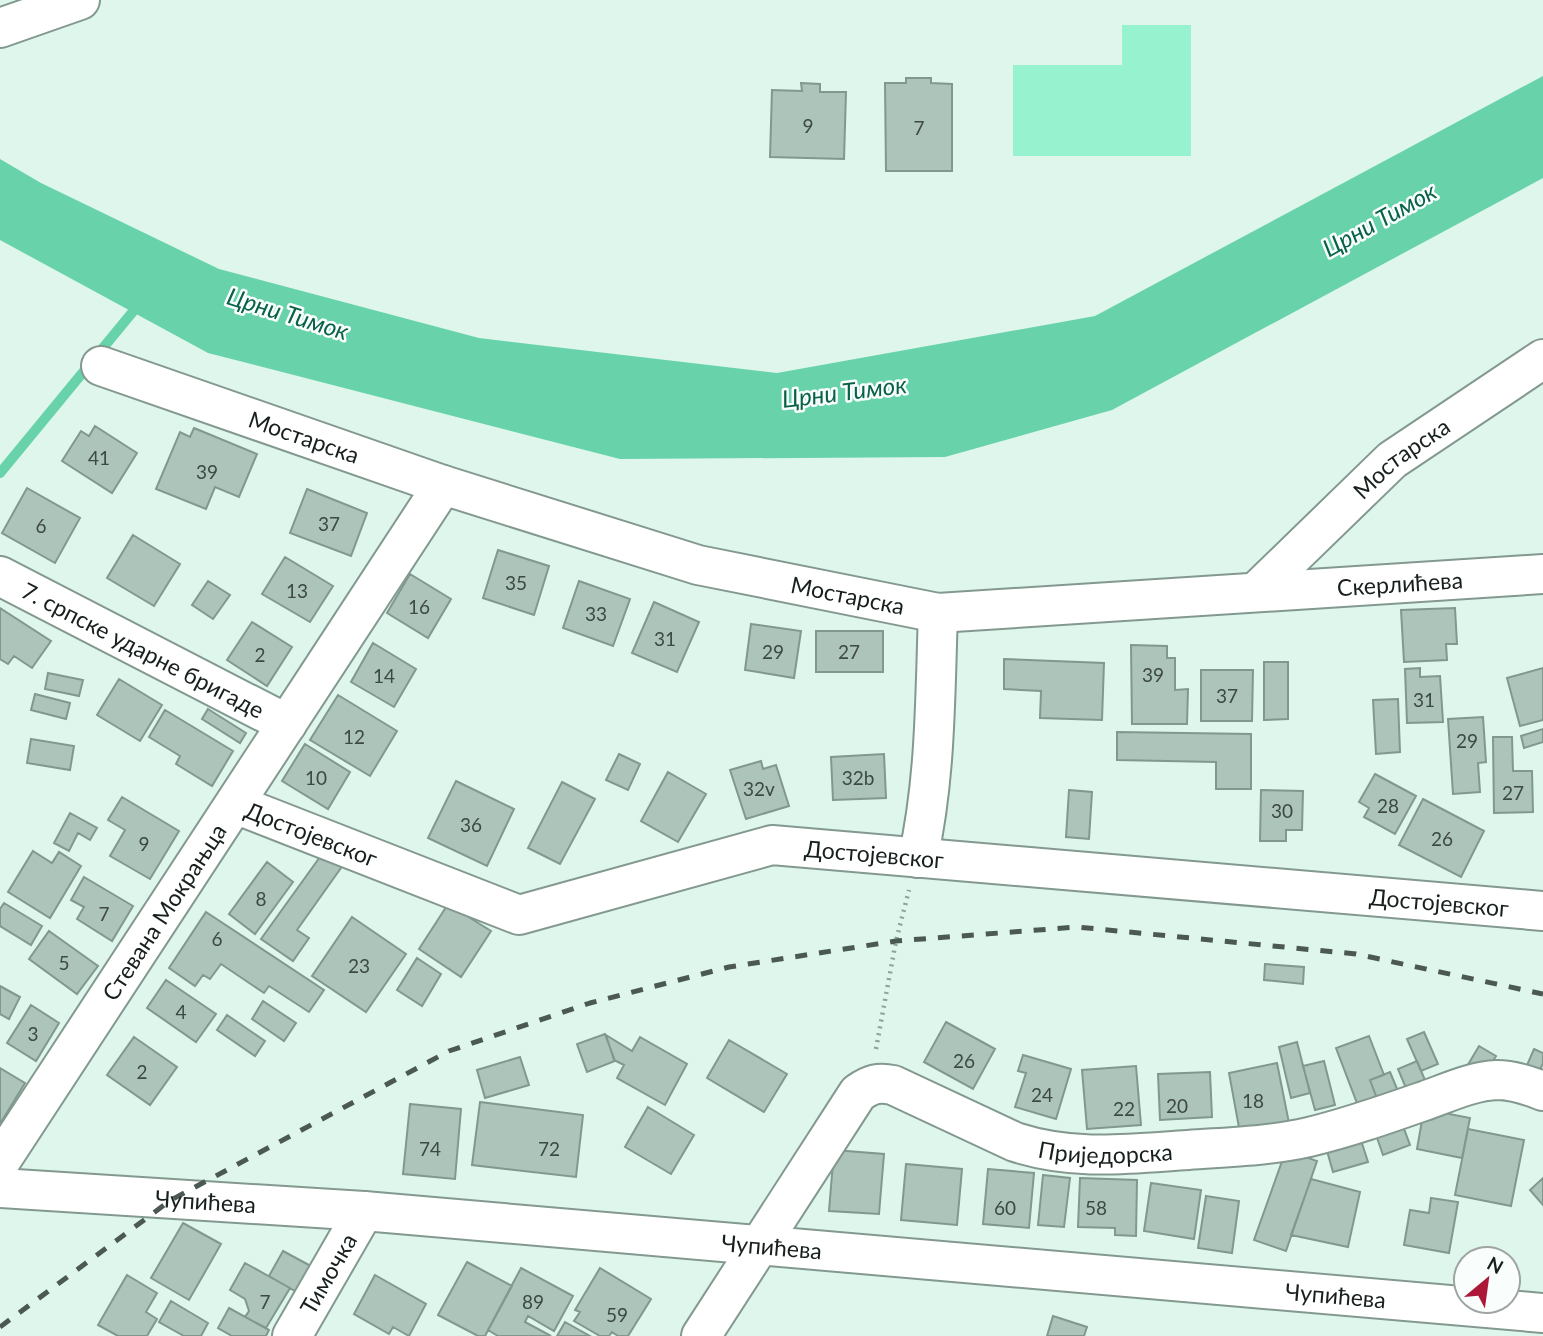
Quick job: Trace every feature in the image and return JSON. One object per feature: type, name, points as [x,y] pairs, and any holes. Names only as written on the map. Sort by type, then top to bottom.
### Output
[{"type":"street","points":[[0,28],[80,0]]},
{"type":"street","name":"Мостарска","points":[[101,366],[443,485],[698,565],[938,613],[1256,592],[1392,460],[1543,359]]},
{"type":"street","name":"Стевана Мокрањца","points":[[0,1162],[443,485]]},
{"type":"street","name":"Скерлићева","points":[[1256,592],[1543,574]]},
{"type":"street","name":"7. српске ударне бригаде","points":[[0,576],[287,723]]},
{"type":"street","points":[[918,858],[928,813],[931,782],[938,613]]},
{"type":"street","name":"Достојевског","points":[[235,804],[519,915],[772,845],[1543,911]]},
{"type":"street","name":"Приједорска","points":[[870,1084],[893,1085],[1015,1142],[1059,1154],[1091,1156],[1238,1147],[1307,1137],[1364,1122],[1467,1086],[1496,1080],[1518,1082],[1543,1091]]},
{"type":"street","points":[[701,1336],[858,1093],[870,1084]]},
{"type":"street","name":"Чупићева","points":[[0,1188],[364,1211],[759,1247],[1543,1312]]},
{"type":"street","name":"Тимочка","points":[[292,1336],[364,1211]]},
{"type":"street","points":[[1513,1336],[1543,1318]]},
{"type":"path","points":[[870,1084],[896,941],[918,858]]},
{"type":"shaded area","points":[[1122,25],[1191,25],[1191,156],[1013,156],[1013,65],[1122,65]]},
{"type":"water","name":"Црни Тимок","points":[[1543,76],[1543,178],[1112,410],[945,457],[620,459],[208,353],[0,240],[0,159],[41,183],[219,269],[479,338],[777,373],[1095,316]]},
{"type":"building","points":[[906,78],[931,78],[931,83],[952,84],[952,171],[886,171],[885,83],[906,83]]},
{"type":"building","points":[[801,83],[820,84],[820,92],[846,92],[844,159],[770,157],[772,90],[802,91]]},
{"type":"building","points":[[95,426],[137,453],[112,493],[62,461],[81,431],[89,436]]},
{"type":"building","points":[[194,428],[257,454],[239,497],[215,487],[206,509],[156,489],[180,432],[190,437]]},
{"type":"building","points":[[27,488],[80,518],[55,563],[2,533]]},
{"type":"building","points":[[307,489],[367,513],[351,556],[290,533]]},
{"type":"building","points":[[133,535],[180,564],[154,606],[107,578]]},
{"type":"building","points":[[498,550],[549,566],[534,615],[483,598]]},
{"type":"building","points":[[285,557],[333,586],[310,622],[262,594]]},
{"type":"building","points":[[410,574],[451,599],[428,638],[387,613]]},
{"type":"building","points":[[208,581],[230,595],[213,619],[192,605]]},
{"type":"building","points":[[579,581],[630,599],[613,646],[563,628]]},
{"type":"building","points":[[654,602],[699,622],[677,672],[632,653]]},
{"type":"building","points":[[0,608],[51,641],[32,668],[14,656],[8,664],[0,659]]},
{"type":"building","points":[[1455,608],[1457,644],[1446,644],[1447,660],[1404,662],[1401,610]]},
{"type":"building","points":[[252,622],[292,647],[267,686],[227,660]]},
{"type":"building","points":[[751,624],[801,631],[794,678],[745,670]]},
{"type":"building","points":[[816,631],[883,631],[883,672],[816,672]]},
{"type":"building","points":[[373,643],[416,669],[394,707],[351,682]]},
{"type":"building","points":[[1131,645],[1167,646],[1167,658],[1175,658],[1175,690],[1188,689],[1187,724],[1132,724]]},
{"type":"building","points":[[1004,659],[1104,663],[1102,720],[1040,718],[1041,691],[1004,689]]},
{"type":"building","points":[[1264,662],[1288,662],[1288,719],[1264,720]]},
{"type":"building","points":[[1420,668],[1420,677],[1440,676],[1443,722],[1407,723],[1405,669]]},
{"type":"building","points":[[1543,668],[1543,720],[1520,726],[1507,678]]},
{"type":"building","points":[[1201,670],[1253,670],[1252,721],[1201,721]]},
{"type":"building","points":[[48,673],[83,680],[79,696],[45,689]]},
{"type":"building","points":[[119,679],[162,705],[140,741],[97,715]]},
{"type":"building","points":[[35,694],[70,703],[66,719],[31,710]]},
{"type":"building","points":[[338,695],[397,731],[370,776],[310,740]]},
{"type":"building","points":[[1398,699],[1400,752],[1376,754],[1373,700]]},
{"type":"building","points":[[208,709],[246,733],[240,743],[202,719]]},
{"type":"building","points":[[165,710],[233,751],[212,786],[176,764],[180,756],[149,737]]},
{"type":"building","points":[[1483,717],[1486,762],[1478,763],[1480,792],[1453,794],[1448,719]]},
{"type":"building","points":[[1543,729],[1543,742],[1524,748],[1521,736]]},
{"type":"building","points":[[1117,732],[1251,734],[1251,789],[1216,789],[1216,762],[1117,760]]},
{"type":"building","points":[[1493,737],[1512,737],[1513,771],[1532,771],[1533,812],[1494,813]]},
{"type":"building","points":[[31,739],[74,746],[70,770],[27,763]]},
{"type":"building","points":[[305,744],[350,772],[328,809],[282,781]]},
{"type":"building","points":[[619,754],[640,764],[628,790],[606,780]]},
{"type":"building","points":[[884,754],[886,798],[833,800],[831,757]]},
{"type":"building","points":[[761,761],[763,769],[776,765],[789,806],[746,819],[730,770]]},
{"type":"building","points":[[668,772],[706,794],[678,842],[641,821]]},
{"type":"building","points":[[1375,774],[1416,796],[1395,834],[1364,817],[1369,808],[1359,802]]},
{"type":"building","points":[[456,781],[514,809],[487,866],[428,838]]},
{"type":"building","points":[[562,782],[595,799],[560,864],[528,848]]},
{"type":"building","points":[[1069,790],[1092,792],[1089,839],[1066,837]]},
{"type":"building","points":[[1261,790],[1303,791],[1302,830],[1286,830],[1286,841],[1260,841]]},
{"type":"building","points":[[122,797],[179,831],[150,879],[110,856],[125,830],[108,820]]},
{"type":"building","points":[[1423,799],[1484,831],[1461,877],[1399,845]]},
{"type":"building","points":[[70,813],[97,828],[90,840],[78,833],[69,851],[54,843]]},
{"type":"building","points":[[325,850],[348,858],[297,930],[309,938],[293,961],[261,939]]},
{"type":"building","points":[[33,851],[52,863],[59,852],[81,866],[50,918],[8,892]]},
{"type":"building","points":[[267,862],[293,882],[255,934],[229,914]]},
{"type":"building","points":[[84,877],[133,906],[112,941],[77,919],[84,907],[71,900]]},
{"type":"building","points":[[4,903],[42,926],[31,945],[0,926],[0,909]]},
{"type":"building","points":[[448,904],[491,931],[461,977],[419,949]]},
{"type":"building","points":[[206,912],[324,990],[309,1012],[269,986],[264,993],[221,964],[210,979],[203,975],[195,986],[169,968]]},
{"type":"building","points":[[352,917],[406,954],[366,1012],[312,976]]},
{"type":"building","points":[[49,931],[98,966],[77,994],[29,959]]},
{"type":"building","points":[[417,958],[441,974],[422,1006],[397,990]]},
{"type":"building","points":[[1265,964],[1304,967],[1303,984],[1264,980]]},
{"type":"building","points":[[166,980],[216,1014],[196,1042],[147,1008]]},
{"type":"building","points":[[0,986],[20,997],[9,1019],[0,1014]]},
{"type":"building","points":[[263,1001],[296,1023],[284,1041],[252,1019]]},
{"type":"building","points":[[31,1005],[59,1023],[36,1061],[7,1043]]},
{"type":"building","points":[[227,1015],[265,1041],[255,1056],[217,1030]]},
{"type":"building","points":[[946,1022],[995,1049],[973,1089],[924,1062]]},
{"type":"building","points":[[1424,1032],[1438,1064],[1421,1071],[1407,1039]]},
{"type":"building","points":[[605,1034],[615,1061],[587,1072],[577,1044]]},
{"type":"building","points":[[606,1035],[632,1051],[640,1037],[687,1064],[665,1105],[617,1078],[624,1065],[614,1060]]},
{"type":"building","points":[[1369,1036],[1384,1075],[1370,1080],[1379,1104],[1360,1111],[1336,1048]]},
{"type":"building","points":[[134,1037],[177,1067],[150,1105],[107,1075]]},
{"type":"building","points":[[729,1040],[787,1074],[764,1112],[707,1078]]},
{"type":"building","points":[[1297,1042],[1310,1093],[1291,1098],[1279,1047]]},
{"type":"building","points":[[1479,1046],[1496,1056],[1491,1064],[1466,1068]]},
{"type":"building","points":[[1534,1049],[1543,1053],[1543,1063],[1537,1077],[1524,1072]]},
{"type":"building","points":[[1023,1055],[1071,1069],[1056,1119],[1015,1107],[1026,1073],[1018,1071]]},
{"type":"building","points":[[520,1057],[529,1085],[485,1098],[477,1070]]},
{"type":"building","points":[[1324,1061],[1335,1105],[1315,1110],[1303,1066]]},
{"type":"building","points":[[1417,1061],[1427,1085],[1408,1093],[1398,1069]]},
{"type":"building","points":[[1277,1063],[1289,1123],[1240,1133],[1229,1073]]},
{"type":"building","points":[[1136,1066],[1141,1125],[1087,1129],[1082,1070]]},
{"type":"building","points":[[0,1068],[25,1083],[0,1124]]},
{"type":"building","points":[[1210,1072],[1212,1117],[1160,1120],[1158,1074]]},
{"type":"building","points":[[1390,1072],[1400,1096],[1379,1104],[1370,1080]]},
{"type":"building","points":[[480,1102],[583,1115],[576,1177],[472,1165]]},
{"type":"building","points":[[410,1104],[461,1109],[455,1179],[403,1174]]},
{"type":"building","points":[[648,1107],[694,1135],[671,1174],[625,1147]]},
{"type":"building","points":[[1424,1109],[1470,1118],[1462,1158],[1417,1149]]},
{"type":"building","points":[[1403,1126],[1410,1145],[1383,1155],[1376,1135]]},
{"type":"building","points":[[1468,1129],[1524,1140],[1511,1206],[1455,1195]]},
{"type":"building","points":[[1359,1134],[1368,1162],[1333,1172],[1325,1144]]},
{"type":"building","points":[[834,1150],[884,1154],[879,1214],[829,1211]]},
{"type":"building","points":[[1286,1150],[1317,1161],[1286,1251],[1254,1240]]},
{"type":"building","points":[[906,1164],[962,1169],[957,1225],[901,1220]]},
{"type":"building","points":[[988,1169],[1034,1173],[1029,1228],[983,1224]]},
{"type":"building","points":[[1043,1175],[1070,1178],[1064,1227],[1038,1225]]},
{"type":"building","points":[[1080,1178],[1137,1180],[1136,1236],[1115,1235],[1115,1228],[1078,1227]]},
{"type":"building","points":[[1543,1178],[1543,1205],[1530,1190]]},
{"type":"building","points":[[1311,1179],[1360,1192],[1348,1247],[1291,1235]]},
{"type":"building","points":[[1151,1183],[1201,1190],[1194,1239],[1144,1231]]},
{"type":"building","points":[[1206,1196],[1239,1201],[1232,1253],[1198,1248]]},
{"type":"building","points":[[1431,1198],[1458,1202],[1449,1253],[1404,1245],[1410,1210],[1429,1213]]},
{"type":"building","points":[[183,1223],[221,1244],[189,1300],[151,1278]]},
{"type":"building","points":[[283,1251],[320,1271],[305,1297],[269,1276]]},
{"type":"building","points":[[467,1262],[512,1286],[485,1336],[478,1336],[438,1315]]},
{"type":"building","points":[[245,1263],[290,1288],[266,1328],[245,1317],[249,1311],[245,1299],[230,1290]]},
{"type":"building","points":[[521,1268],[573,1296],[554,1331],[528,1316],[525,1322],[551,1336],[498,1336],[488,1330]]},
{"type":"building","points":[[600,1268],[651,1299],[628,1336],[618,1336],[612,1332],[609,1336],[600,1336],[574,1321],[580,1312],[575,1310]]},
{"type":"building","points":[[127,1275],[157,1293],[146,1312],[157,1319],[147,1336],[118,1336],[98,1325]]},
{"type":"building","points":[[375,1275],[426,1304],[409,1336],[393,1327],[389,1334],[354,1314]]},
{"type":"building","points":[[171,1301],[208,1323],[201,1336],[184,1336],[159,1322]]},
{"type":"building","points":[[229,1308],[269,1330],[266,1336],[232,1336],[218,1328]]},
{"type":"building","points":[[1053,1316],[1087,1327],[1084,1336],[1047,1336]]},
{"type":"building","points":[[565,1322],[590,1336],[557,1336]]},
{"type":"waterway","points":[[0,473],[140,303]]},
{"type":"railway","points":[[0,1327],[171,1200],[449,1051],[590,1003],[729,967],[896,941],[1077,927],[1356,954],[1543,994]]}]
